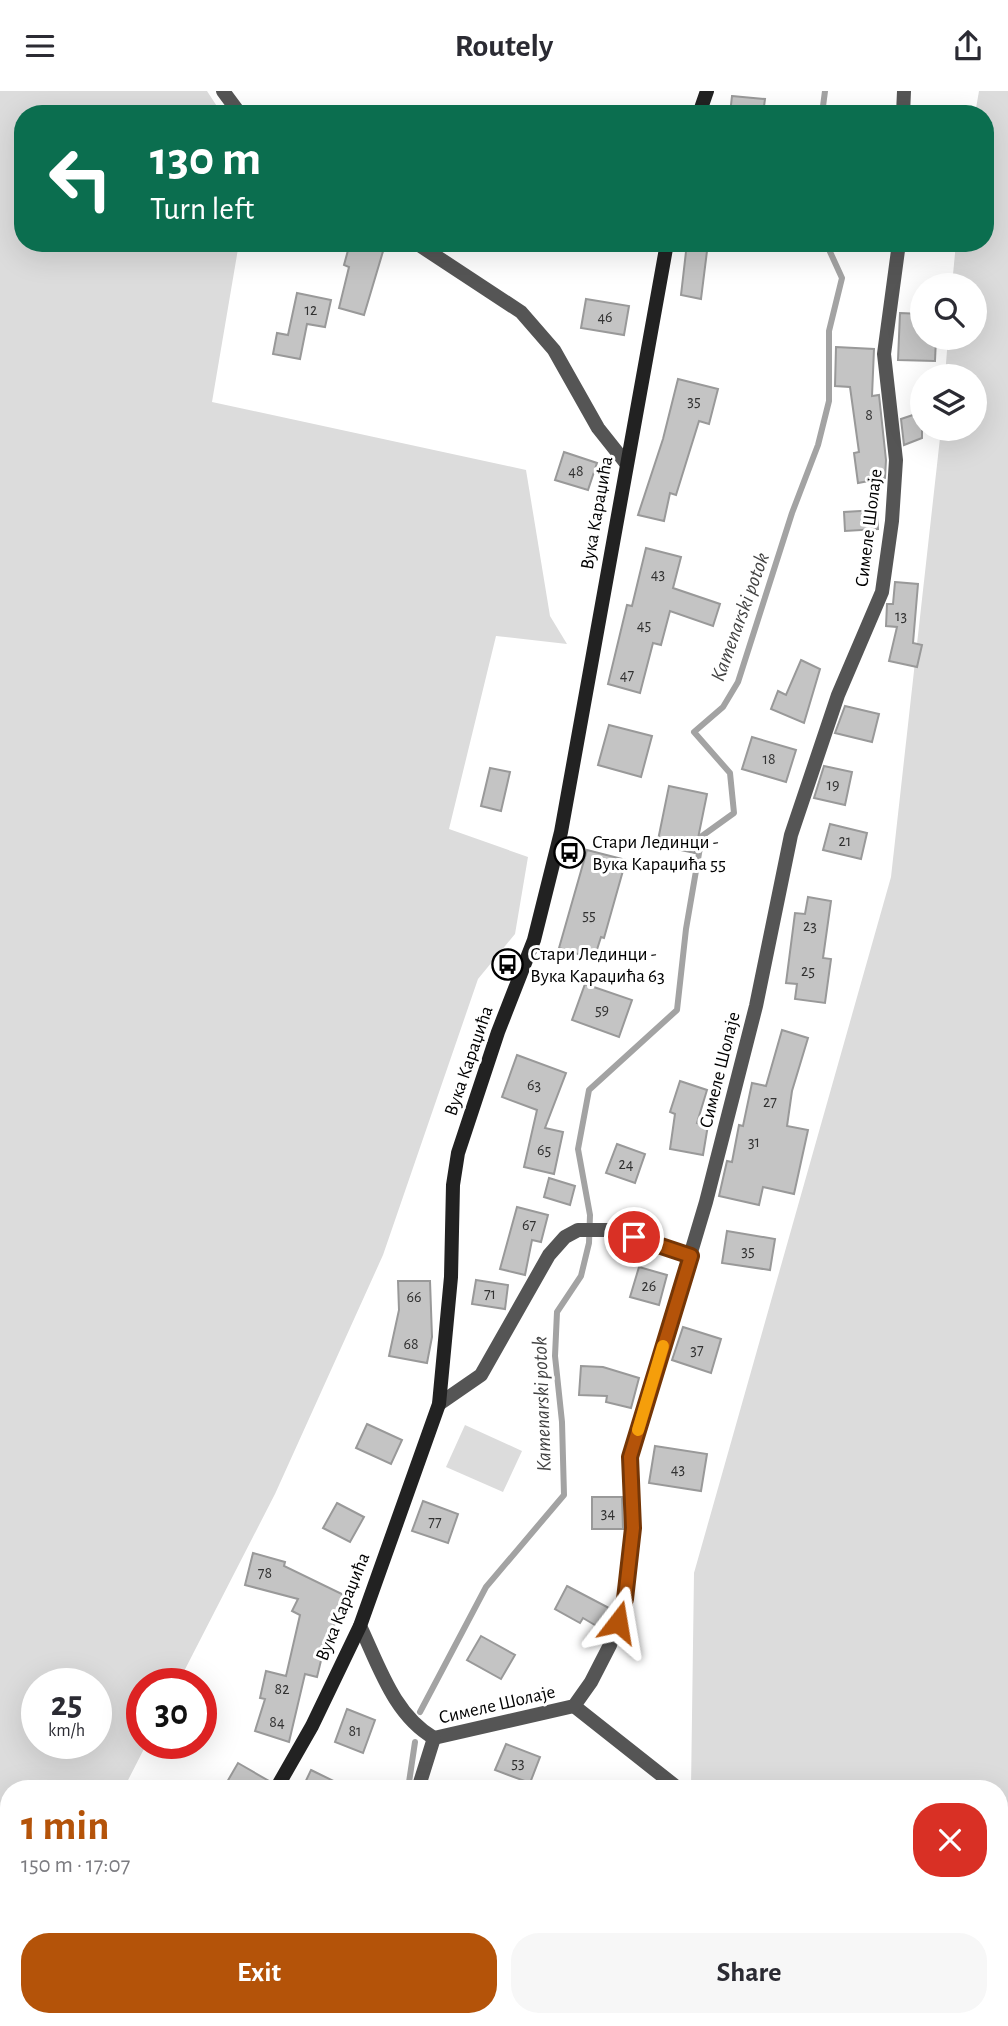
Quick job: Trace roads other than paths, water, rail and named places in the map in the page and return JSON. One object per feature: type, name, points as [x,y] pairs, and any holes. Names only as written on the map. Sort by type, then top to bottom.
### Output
[{"type":"street","points":[[430,252],[521,312],[554,350],[598,428],[625,462]]},
{"type":"street","name":"Вука Караџића","points":[[281,1780],[312,1726],[360,1626],[439,1404],[451,1277],[453,1185],[458,1153],[498,1032],[534,940],[561,832],[625,462],[665,252]]},
{"type":"street","name":"Симеле Шолаје","points":[[421,1780],[434,1738],[574,1706],[591,1682],[610,1645],[625,1599],[633,1528],[630,1457],[691,1256],[756,1006],[791,835],[838,695],[882,591],[896,460],[884,354],[898,252]]},
{"type":"street","points":[[439,1404],[481,1375],[549,1255],[565,1237],[578,1230],[617,1230],[691,1256]]},
{"type":"street","points":[[360,1626],[392,1695],[406,1715],[434,1738]]},
{"type":"street","points":[[574,1706],[668,1780]]},
{"type":"waterway","name":"Kamenarski potok","points":[[823,105],[825,91]]},
{"type":"waterway","name":"Kamenarski potok","points":[[420,1712],[486,1587],[564,1495],[562,1422],[555,1356],[557,1312],[581,1276],[589,1243],[590,1215],[578,1149],[589,1090],[677,1010],[686,929],[702,836],[734,813],[730,773],[694,732],[723,707],[738,682],[792,513],[818,445],[829,401],[829,331],[842,278],[830,252]]},
{"type":"waterway","name":"Kamenarski potok","points":[[409,1780],[415,1742]]},
{"type":"place","name":"Стари Лединци - Вука Караџића 55","points":[[569,853]]},
{"type":"place","name":"Стари Лединци - Вука Караџића 63","points":[[507,965]]}]
